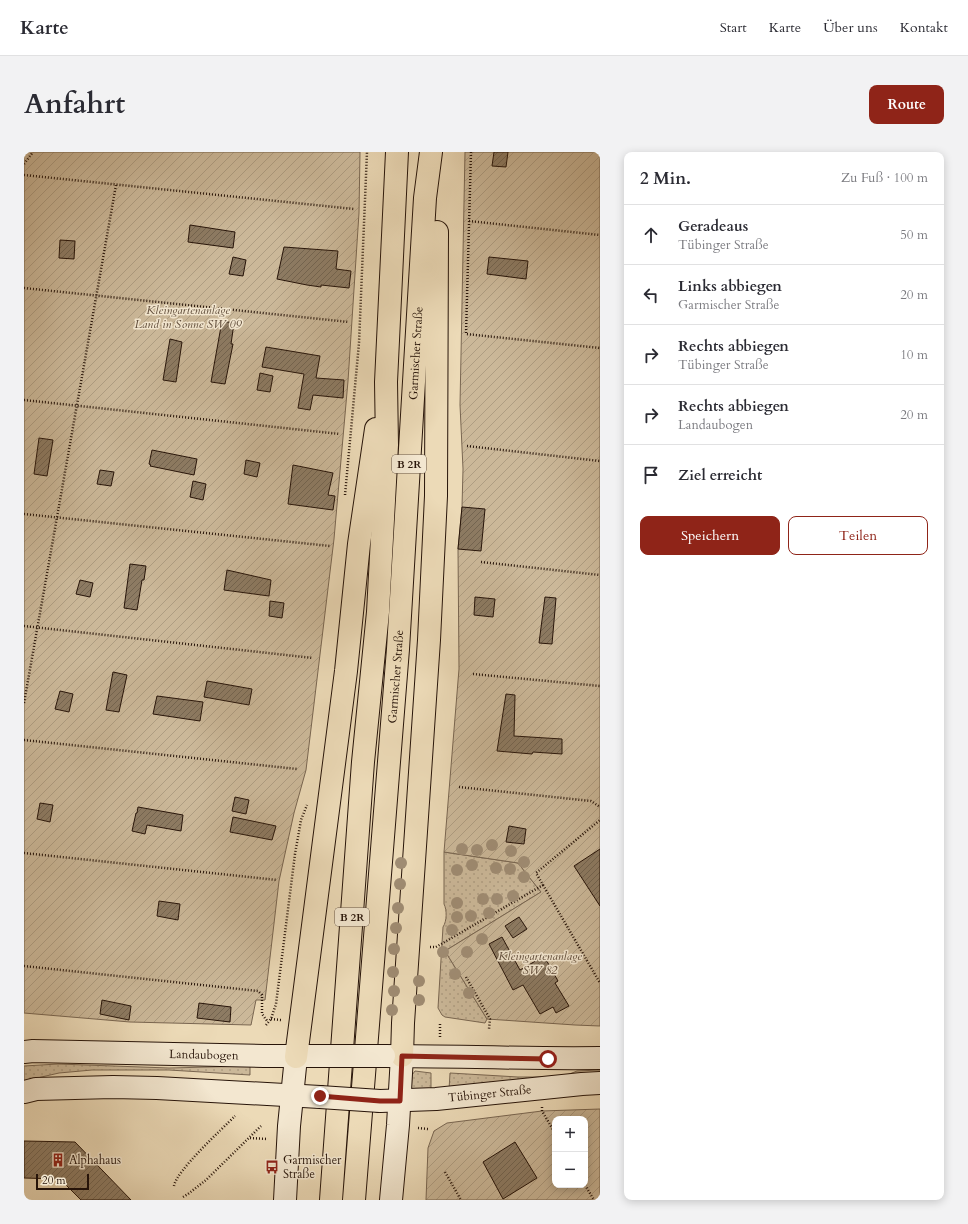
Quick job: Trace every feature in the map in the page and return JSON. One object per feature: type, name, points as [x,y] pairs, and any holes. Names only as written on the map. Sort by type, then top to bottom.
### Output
[{"type":"highway","name":"Garmischer Straße","points":[[331,1200],[363,762],[378,612],[387,445],[386,382],[397,152]]},
{"type":"highway","name":"Garmischer Straße","points":[[354,1200],[398,649],[425,198],[431,155]]},
{"type":"highway","points":[[393,1056],[403,1023],[429,640],[436,496],[437,198],[431,155]]},
{"type":"highway","points":[[296,1057],[346,671],[359,544],[373,440],[386,382]]},
{"type":"main road","name":"Landaubogen","points":[[24,1052],[296,1057],[393,1056]]},
{"type":"main road","points":[[391,1200],[390,1101],[393,1056],[548,1059],[600,1058]]},
{"type":"main road","points":[[285,1200],[289,1126],[296,1057]]},
{"type":"main road","name":"Tübinger Straße","points":[[390,1101],[436,1100],[600,1083]]},
{"type":"main road","points":[[24,1092],[36,1089],[113,1087],[292,1094],[390,1101]]},
{"type":"path","points":[[24,164],[33,152]]},
{"type":"path","points":[[344,500],[359,343],[367,152]]},
{"type":"path","points":[[471,152],[466,334],[600,348]]},
{"type":"path","points":[[24,175],[354,208]]},
{"type":"path","points":[[24,703],[116,185]]},
{"type":"path","points":[[469,221],[600,235]]},
{"type":"path","points":[[24,288],[349,322]]},
{"type":"path","points":[[24,400],[340,434]]},
{"type":"path","points":[[467,446],[600,461]]},
{"type":"path","points":[[24,514],[330,546]]},
{"type":"path","points":[[481,562],[600,574]]},
{"type":"path","points":[[24,626],[313,658]]},
{"type":"path","points":[[473,674],[600,686]]},
{"type":"path","points":[[24,740],[297,769]]},
{"type":"path","points":[[459,786],[591,801],[600,807]]},
{"type":"path","points":[[24,966],[258,991],[262,995],[262,1014],[267,1023],[276,1004],[295,854],[301,820],[309,799]]},
{"type":"path","points":[[600,820],[536,874],[600,984]]},
{"type":"path","points":[[24,853],[277,880]]},
{"type":"path","points":[[430,947],[436,947],[543,885]]},
{"type":"path","points":[[466,977],[490,1019],[489,1029]]},
{"type":"path","points":[[542,1111],[552,1128]]},
{"type":"path","points":[[174,1186],[175,1182],[188,1165],[235,1116]]},
{"type":"path","points":[[182,1197],[206,1180],[261,1126]]},
{"type":"path","points":[[250,1138],[268,1139]]},
{"type":"path","points":[[445,1172],[461,1200]]},
{"type":"path","points":[[587,1188],[594,1200]]},
{"type":"green space","name":"Kleingartenanlage Land in Sonne SW 09","points":[[24,152],[360,152],[359,213],[348,381],[334,539],[306,770],[294,813],[279,881],[265,1000],[256,1000],[251,1025],[130,1022],[24,1013]]},
{"type":"green space","name":"Kleingartenanlage SW 82","points":[[465,152],[600,152],[600,1026],[487,1019],[445,951],[541,892],[518,863],[444,852],[459,669],[458,549],[462,507],[463,469],[460,405]]},
{"type":"green space","points":[[444,852],[518,863],[541,892],[445,951],[487,1019],[485,1023],[445,1017],[438,1008],[443,927],[446,916],[444,904]]},
{"type":"green space","points":[[58,1064],[169,1068],[250,1066],[250,1075],[169,1070],[92,1070],[59,1073],[24,1081],[24,1066]]},
{"type":"green space","points":[[600,1070],[600,1076],[449,1090],[450,1073],[518,1077],[554,1077],[567,1075],[577,1071]]},
{"type":"green space","points":[[415,1071],[431,1073],[431,1092],[411,1092],[412,1075]]},
{"type":"green space","points":[[600,1109],[600,1200],[426,1200],[428,1148],[434,1131],[447,1123],[542,1111]]},
{"type":"building","points":[[494,152],[508,152],[506,167],[492,166]]},
{"type":"building","points":[[190,225],[235,232],[233,248],[188,242]]},
{"type":"building","points":[[60,240],[75,241],[74,259],[59,258]]},
{"type":"building","points":[[284,247],[338,251],[336,269],[351,271],[349,288],[321,285],[321,287],[277,279]]},
{"type":"building","points":[[233,257],[246,260],[243,276],[229,274]]},
{"type":"building","points":[[489,257],[528,261],[526,279],[487,274]]},
{"type":"building","points":[[222,321],[234,323],[231,344],[233,344],[225,384],[211,382]]},
{"type":"building","points":[[170,339],[182,342],[176,382],[163,380]]},
{"type":"building","points":[[266,347],[320,356],[316,378],[344,380],[343,398],[313,395],[310,410],[298,408],[304,374],[262,367]]},
{"type":"building","points":[[260,373],[273,376],[270,392],[257,390]]},
{"type":"building","points":[[39,438],[53,440],[47,476],[34,474]]},
{"type":"building","points":[[152,450],[197,459],[194,475],[150,466],[151,465],[149,464]]},
{"type":"building","points":[[246,460],[260,463],[257,477],[244,474]]},
{"type":"building","points":[[293,465],[333,473],[328,495],[335,496],[333,510],[288,504]]},
{"type":"building","points":[[100,470],[114,472],[111,486],[97,484]]},
{"type":"building","points":[[193,481],[206,484],[203,500],[190,497]]},
{"type":"building","points":[[462,507],[485,509],[481,551],[458,549]]},
{"type":"building","points":[[130,564],[146,566],[137,610],[124,608]]},
{"type":"building","points":[[227,570],[271,580],[269,596],[224,590]]},
{"type":"building","points":[[80,580],[93,583],[90,597],[76,594]]},
{"type":"building","points":[[475,597],[495,599],[493,617],[474,615]]},
{"type":"building","points":[[545,597],[556,598],[552,644],[539,643]]},
{"type":"building","points":[[270,601],[284,603],[282,618],[269,616]]},
{"type":"building","points":[[113,672],[127,675],[119,712],[106,710]]},
{"type":"building","points":[[207,681],[252,689],[249,705],[204,697]]},
{"type":"building","points":[[60,691],[73,694],[69,712],[55,709]]},
{"type":"building","points":[[506,694],[515,695],[514,736],[562,739],[562,754],[533,752],[532,754],[497,751]]},
{"type":"building","points":[[157,696],[203,702],[200,721],[153,714]]},
{"type":"building","points":[[235,797],[249,800],[246,814],[232,811]]},
{"type":"building","points":[[40,803],[53,805],[50,822],[37,819]]},
{"type":"building","points":[[138,807],[183,815],[181,831],[147,825],[145,834],[132,831]]},
{"type":"building","points":[[233,817],[276,826],[272,840],[230,832]]},
{"type":"building","points":[[509,826],[526,829],[524,844],[506,842]]},
{"type":"building","points":[[600,849],[600,906],[574,866]]},
{"type":"building","points":[[159,901],[180,904],[178,920],[157,916]]},
{"type":"building","points":[[519,917],[527,929],[513,938],[505,926]]},
{"type":"building","points":[[502,937],[520,970],[544,956],[558,981],[555,983],[569,1006],[556,1013],[553,1007],[540,1014],[523,985],[513,990],[489,944]]},
{"type":"building","points":[[102,1000],[131,1006],[129,1020],[100,1014]]},
{"type":"building","points":[[199,1003],[231,1007],[230,1022],[197,1018]]},
{"type":"building","name":"Alphahaus","points":[[24,1141],[75,1142],[131,1200],[81,1200],[60,1179],[24,1178]]},
{"type":"building","points":[[515,1142],[537,1178],[503,1199],[483,1162]]},
{"type":"place","name":"Alphahaus","points":[[58,1160]]},
{"type":"place","name":"Garmischer Straße","points":[[272,1167]]},
{"type":"route","points":[[320,1096],[380,1101],[400,1101],[402,1056],[548,1059]]}]
